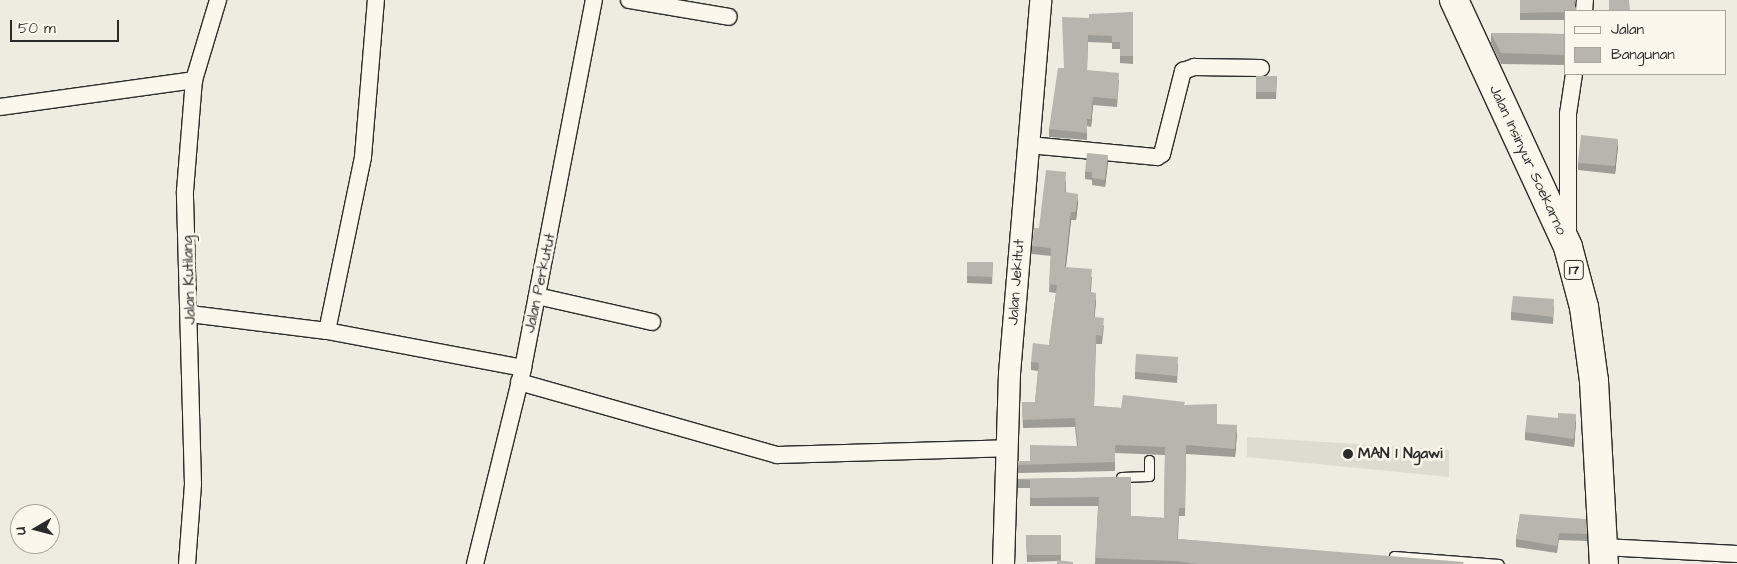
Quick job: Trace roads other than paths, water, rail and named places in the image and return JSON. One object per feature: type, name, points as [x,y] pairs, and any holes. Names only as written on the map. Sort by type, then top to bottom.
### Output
[{"type":"highway","name":"Jalan Insinyur Soekarno","points":[[1454,0],[1568,247],[1584,307],[1594,382],[1604,555]]},
{"type":"street","name":"Jalan Kutilang","points":[[187,564],[193,484],[190,314],[185,191],[194,80],[218,0]]},
{"type":"street","points":[[327,331],[364,157],[376,0]]},
{"type":"street","name":"Jalan Perkutut","points":[[475,564],[521,375],[594,0]]},
{"type":"street","points":[[629,0],[729,16]]},
{"type":"street","name":"Jalan Jekitut","points":[[1003,564],[1010,480],[1007,448],[1009,373],[1040,0]]},
{"type":"street","points":[[1028,145],[1158,157],[1162,154],[1183,71],[1194,67],[1261,68]]},
{"type":"street","points":[[1568,247],[1568,114],[1574,75]]},
{"type":"street","points":[[0,107],[194,80]]},
{"type":"street","points":[[537,296],[652,322]]},
{"type":"street","points":[[190,314],[327,331],[521,375],[777,455],[1007,448]]},
{"type":"street","points":[[1604,555],[1737,554]]},
{"type":"lane","points":[[1113,478],[1149,476],[1149,460]]},
{"type":"lane","points":[[1381,556],[1499,564]]},
{"type":"place","name":"MAN 1 Ngawi","points":[[1348,454]]}]
